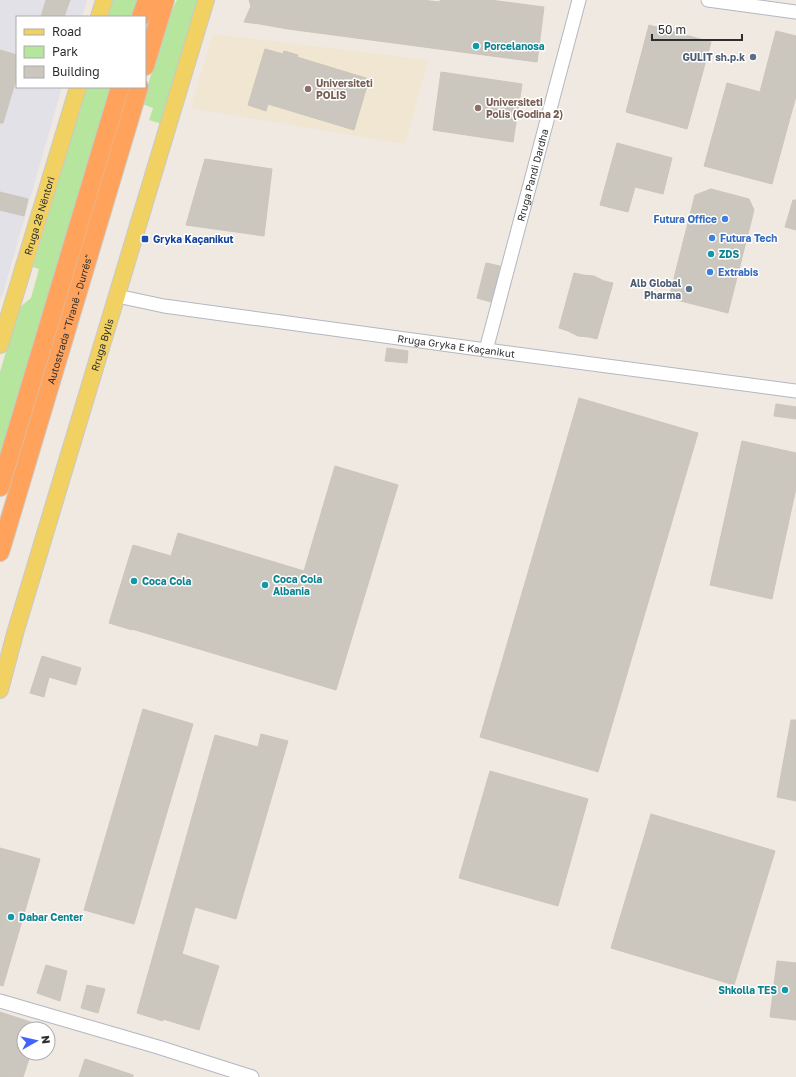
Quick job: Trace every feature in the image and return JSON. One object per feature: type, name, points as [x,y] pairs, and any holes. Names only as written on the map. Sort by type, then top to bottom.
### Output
[{"type":"highway","points":[[141,16],[146,0]]},
{"type":"highway","points":[[146,63],[164,5]]},
{"type":"highway","name":"Autostrada \"Tiranë - Durrës\"","points":[[0,487],[120,88]]},
{"type":"highway","name":"Autostrada \"Tiranë - Durrës\"","points":[[0,552],[139,88]]},
{"type":"main road","points":[[99,16],[104,0]]},
{"type":"main road","name":"Rruga Bylis","points":[[0,690],[18,623],[206,0]]},
{"type":"main road","name":"Rruga 28 Nëntori","points":[[0,345],[78,88]]},
{"type":"street","name":"Rruga Pandi Dardha","points":[[486,350],[579,0]]},
{"type":"street","points":[[708,0],[796,12]]},
{"type":"street","name":"Rruga Gryka E Kaçanikut","points":[[117,296],[164,306],[796,391]]},
{"type":"street","points":[[0,1001],[166,1049],[252,1077]]},
{"type":"shaded area","points":[[0,0],[87,0],[82,16],[16,16],[16,88],[62,88],[2,297],[0,297]]},
{"type":"shaded area","name":"Universiteti POLIS","points":[[213,34],[428,60],[405,144],[191,108]]},
{"type":"green space","points":[[112,0],[138,0],[133,16],[107,16]]},
{"type":"green space","points":[[177,0],[199,0],[162,124],[149,120],[153,108],[142,104],[169,16]]},
{"type":"green space","points":[[86,88],[111,88],[0,459],[0,372],[19,308],[31,298],[39,269],[33,267]]},
{"type":"building","points":[[46,0],[70,0],[64,16],[41,16]]},
{"type":"building","name":"Porcelanosa","points":[[249,0],[421,0],[440,2],[440,0],[490,0],[544,7],[537,62],[244,22],[251,6]]},
{"type":"building","points":[[649,25],[711,42],[687,129],[626,112]]},
{"type":"building","points":[[776,31],[796,36],[796,96],[772,184],[704,166],[727,83],[760,92]]},
{"type":"building","points":[[265,49],[283,54],[284,51],[298,55],[297,57],[369,79],[354,130],[268,104],[266,111],[248,105]]},
{"type":"building","points":[[0,50],[16,55],[16,79],[3,123],[0,123]]},
{"type":"building","points":[[441,72],[522,84],[513,142],[433,130]]},
{"type":"building","points":[[617,143],[672,158],[663,194],[635,187],[628,212],[600,205]]},
{"type":"building","points":[[205,159],[272,169],[264,236],[186,225]]},
{"type":"building","name":"ZDS","points":[[711,189],[749,199],[754,210],[728,313],[669,298],[695,195]]},
{"type":"building","points":[[0,192],[28,199],[24,216],[0,210]]},
{"type":"building","points":[[793,200],[796,200],[796,230],[785,227]]},
{"type":"building","points":[[486,263],[500,266],[491,302],[477,298]]},
{"type":"building","points":[[574,273],[594,276],[604,281],[613,283],[597,339],[578,336],[559,328]]},
{"type":"building","points":[[387,348],[408,351],[407,363],[385,361]]},
{"type":"building","points":[[579,398],[698,433],[598,772],[480,737]]},
{"type":"building","points":[[776,404],[796,407],[796,419],[774,416]]},
{"type":"building","points":[[742,441],[796,453],[796,488],[772,599],[710,585]]},
{"type":"building","name":"Coca Cola Albania","points":[[335,466],[398,485],[336,690],[109,623],[133,545],[171,556],[178,533],[304,571]]},
{"type":"building","points":[[42,656],[81,668],[76,685],[49,677],[44,697],[30,693]]},
{"type":"building","points":[[143,709],[193,724],[134,924],[84,910]]},
{"type":"building","points":[[791,720],[796,720],[796,801],[777,797]]},
{"type":"building","points":[[261,734],[288,741],[236,919],[195,907],[182,954],[219,966],[199,1030],[137,1013],[215,735],[258,747]]},
{"type":"building","points":[[490,771],[588,799],[558,906],[459,878]]},
{"type":"building","points":[[651,814],[775,851],[734,985],[611,948]]},
{"type":"building","name":"Dabar Center","points":[[0,848],[40,859],[3,986],[0,985]]},
{"type":"building","name":"Shkolla TES","points":[[777,961],[796,963],[796,1020],[770,1017]]},
{"type":"building","points":[[46,965],[67,971],[60,1001],[37,993]]},
{"type":"building","points":[[87,985],[105,989],[98,1013],[81,1008]]},
{"type":"building","points":[[0,1012],[28,1021],[16,1021],[16,1061],[28,1061],[23,1077],[0,1077]]},
{"type":"building","points":[[85,1059],[133,1075],[133,1077],[79,1077]]},
{"type":"place","name":"Porcelanosa","points":[[476,46]]},
{"type":"place","name":"GULIT sh.p.k","points":[[753,57]]},
{"type":"place","name":"Universiteti POLIS","points":[[308,89]]},
{"type":"place","name":"Universiteti Polis (Godina 2)","points":[[478,108]]},
{"type":"place","name":"Futura Office","points":[[725,219]]},
{"type":"place","name":"Futura Tech","points":[[712,238]]},
{"type":"place","name":"Gryka Kaçanikut","points":[[145,239]]},
{"type":"place","name":"ZDS","points":[[711,254]]},
{"type":"place","name":"Extrabis","points":[[710,272]]},
{"type":"place","name":"Alb Global Pharma","points":[[689,289]]},
{"type":"place","name":"Coca Cola","points":[[134,581]]},
{"type":"place","name":"Coca Cola Albania","points":[[265,585]]},
{"type":"place","name":"Dabar Center","points":[[11,917]]},
{"type":"place","name":"Shkolla TES","points":[[785,990]]}]
